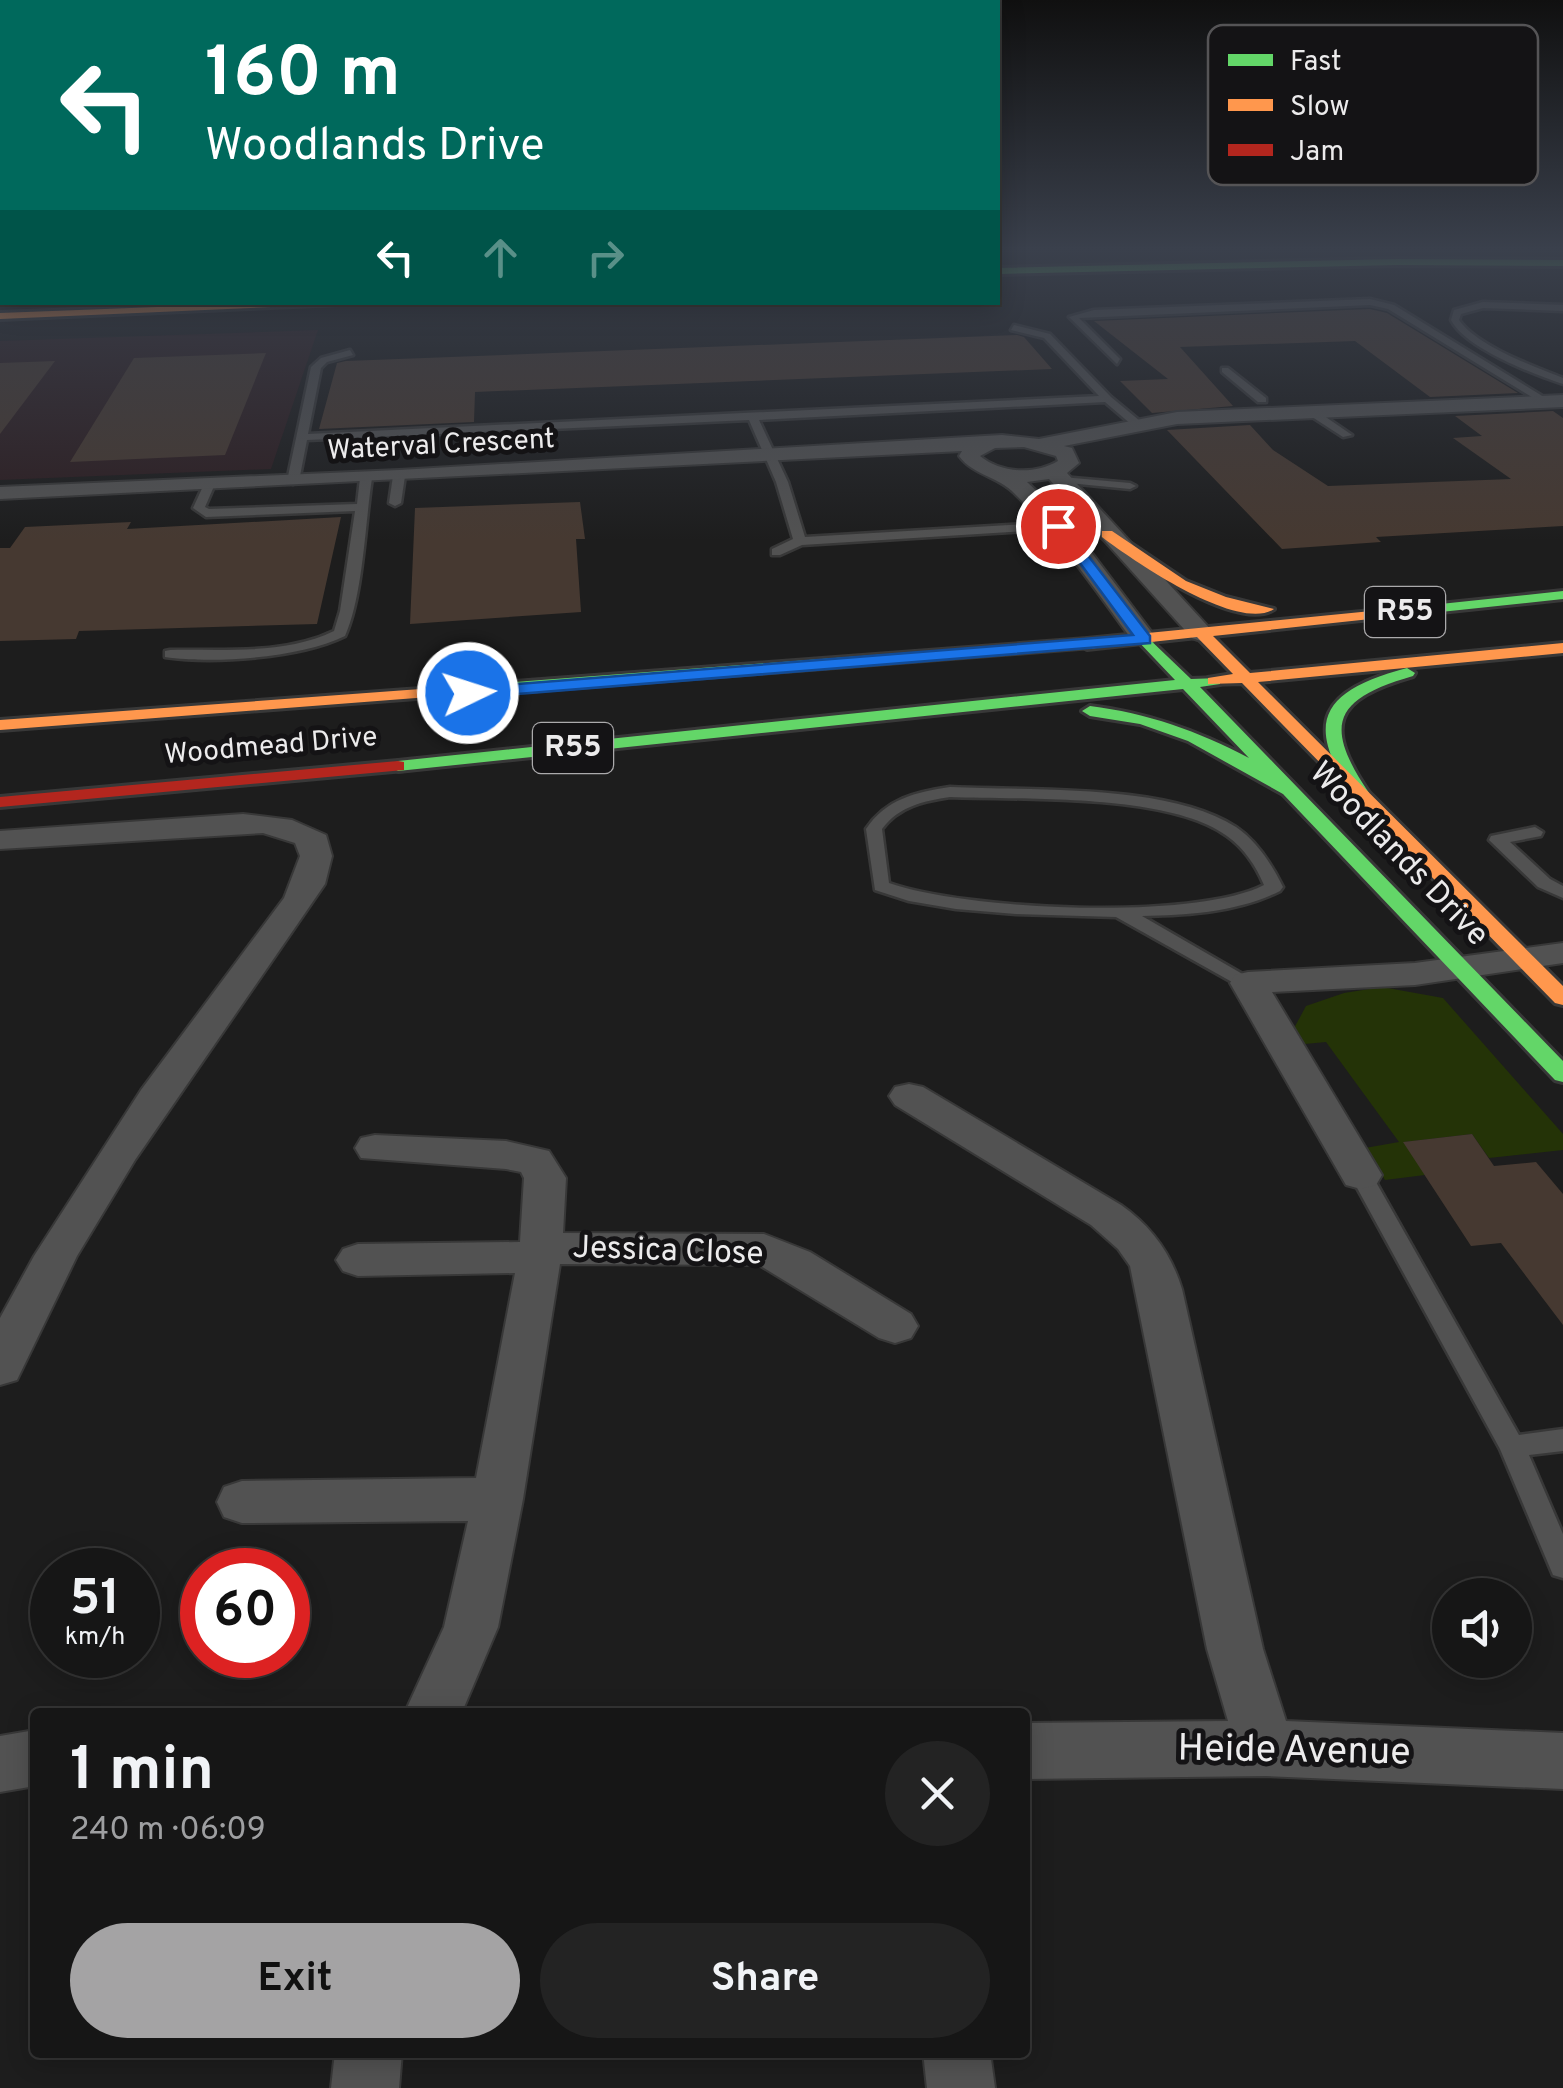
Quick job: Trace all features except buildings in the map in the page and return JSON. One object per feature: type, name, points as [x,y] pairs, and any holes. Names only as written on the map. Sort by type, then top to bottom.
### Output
[{"type":"main road","points":[[1107,534],[1186,592],[1224,606],[1276,609],[1506,601]]},
{"type":"main road","name":"Woodmead Drive","points":[[0,726],[1144,639],[1563,596]]},
{"type":"main road","name":"Woodlands Drive","points":[[1200,633],[1563,998]]},
{"type":"main road","name":"Woodlands Drive","points":[[1144,639],[1563,1075]]},
{"type":"main road","points":[[1360,793],[1332,744],[1341,702],[1360,688],[1417,670],[1563,649]]},
{"type":"main road","name":"Woodmead Drive","points":[[0,802],[706,736],[1244,676],[1563,649]]},
{"type":"main road","points":[[958,706],[1102,711],[1167,725],[1206,740],[1289,790]]},
{"type":"street","points":[[1062,470],[1132,437],[1187,426],[1332,422],[1558,405]]},
{"type":"street","points":[[1200,633],[1107,534],[1041,444],[1136,423],[1332,422]]},
{"type":"street","points":[[980,467],[969,456],[988,444]]},
{"type":"street","name":"Waterval Crescent","points":[[0,493],[1041,444]]},
{"type":"street","name":"Waterval Crescent","points":[[885,452],[1008,474],[1062,470]]},
{"type":"street","points":[[1008,474],[1058,526],[1144,639]]},
{"type":"street","points":[[0,840],[243,822],[297,829],[315,842],[319,859],[311,879],[272,936],[141,1116],[24,1312],[0,1367]]},
{"type":"street","points":[[1361,1175],[1248,984],[1464,968],[1563,953]]},
{"type":"street","points":[[909,1096],[1123,1226],[1147,1254],[1160,1289],[1235,1649],[1265,1748]]},
{"type":"street","name":"Jessica Close","points":[[376,1148],[506,1156],[534,1161],[545,1178],[540,1252],[498,1499],[471,1627],[436,1708]]},
{"type":"street","name":"Jessica Close","points":[[358,1260],[540,1252],[764,1250],[794,1263],[896,1326]]},
{"type":"street","points":[[242,1502],[498,1499]]},
{"type":"street","name":"Heide Avenue","points":[[1030,1750],[1265,1748],[1563,1761]]},
{"type":"street","points":[[0,1764],[30,1759]]},
{"type":"street","points":[[365,2088],[368,2058]]},
{"type":"street","points":[[957,2058],[961,2088]]},
{"type":"lane","points":[[1056,345],[1136,423]]},
{"type":"lane","points":[[1102,345],[1118,361]]},
{"type":"lane","points":[[1458,345],[1558,405]]},
{"type":"lane","points":[[1490,345],[1563,381]]},
{"type":"lane","points":[[294,481],[316,367],[324,360],[350,353]]},
{"type":"lane","points":[[1225,370],[1262,400]]},
{"type":"lane","points":[[304,436],[1107,399]]},
{"type":"lane","points":[[754,417],[800,541]]},
{"type":"lane","points":[[1062,470],[1130,486]]},
{"type":"lane","points":[[394,504],[399,476]]},
{"type":"lane","points":[[170,654],[280,649],[336,636],[346,611],[366,478]]},
{"type":"lane","points":[[209,484],[199,508],[206,512],[362,507]]},
{"type":"lane","points":[[776,552],[800,541],[1058,526]]},
{"type":"lane","points":[[1119,911],[1231,905],[1259,898],[1274,887],[1239,836],[1159,806],[950,792],[895,808],[874,829],[877,881],[901,897],[1029,911],[1119,911],[1248,984]]},
{"type":"lane","points":[[1535,832],[1497,840],[1544,884],[1563,893]]},
{"type":"lane","points":[[1361,1175],[1512,1447],[1563,1566]]},
{"type":"lane","points":[[1512,1447],[1563,1440]]},
{"type":"shaded area","points":[[0,345],[313,345],[271,469],[0,480]]},
{"type":"green space","points":[[1382,987],[1443,998],[1563,1134],[1563,1150],[1489,1158],[1472,1134],[1404,1142],[1425,1175],[1385,1180],[1365,1148],[1399,1142],[1326,1042],[1294,1045],[1292,1032],[1306,1006],[1344,993]]},
{"type":"traffic: fast","points":[[1412,611],[1563,595]]},
{"type":"traffic: fast","points":[[1144,639],[1563,1075]]},
{"type":"traffic: fast","points":[[475,690],[1087,644]]},
{"type":"traffic: fast","points":[[1360,793],[1335,751],[1333,720],[1351,697],[1378,682],[1407,673]]},
{"type":"traffic: fast","points":[[398,766],[1214,681]]},
{"type":"traffic: fast","points":[[1090,711],[1169,728],[1242,762],[1289,790]]},
{"type":"traffic: slow","points":[[1107,534],[1181,584],[1222,601],[1267,609]]},
{"type":"traffic: slow","points":[[1087,644],[1412,611]]},
{"type":"traffic: slow","points":[[1201,633],[1563,998]]},
{"type":"traffic: slow","points":[[1214,681],[1563,648]]},
{"type":"traffic: slow","points":[[0,725],[475,690]]},
{"type":"traffic: jam","points":[[0,802],[398,766]]},
{"type":"route","points":[[468,693],[1144,639],[1058,526]]}]
